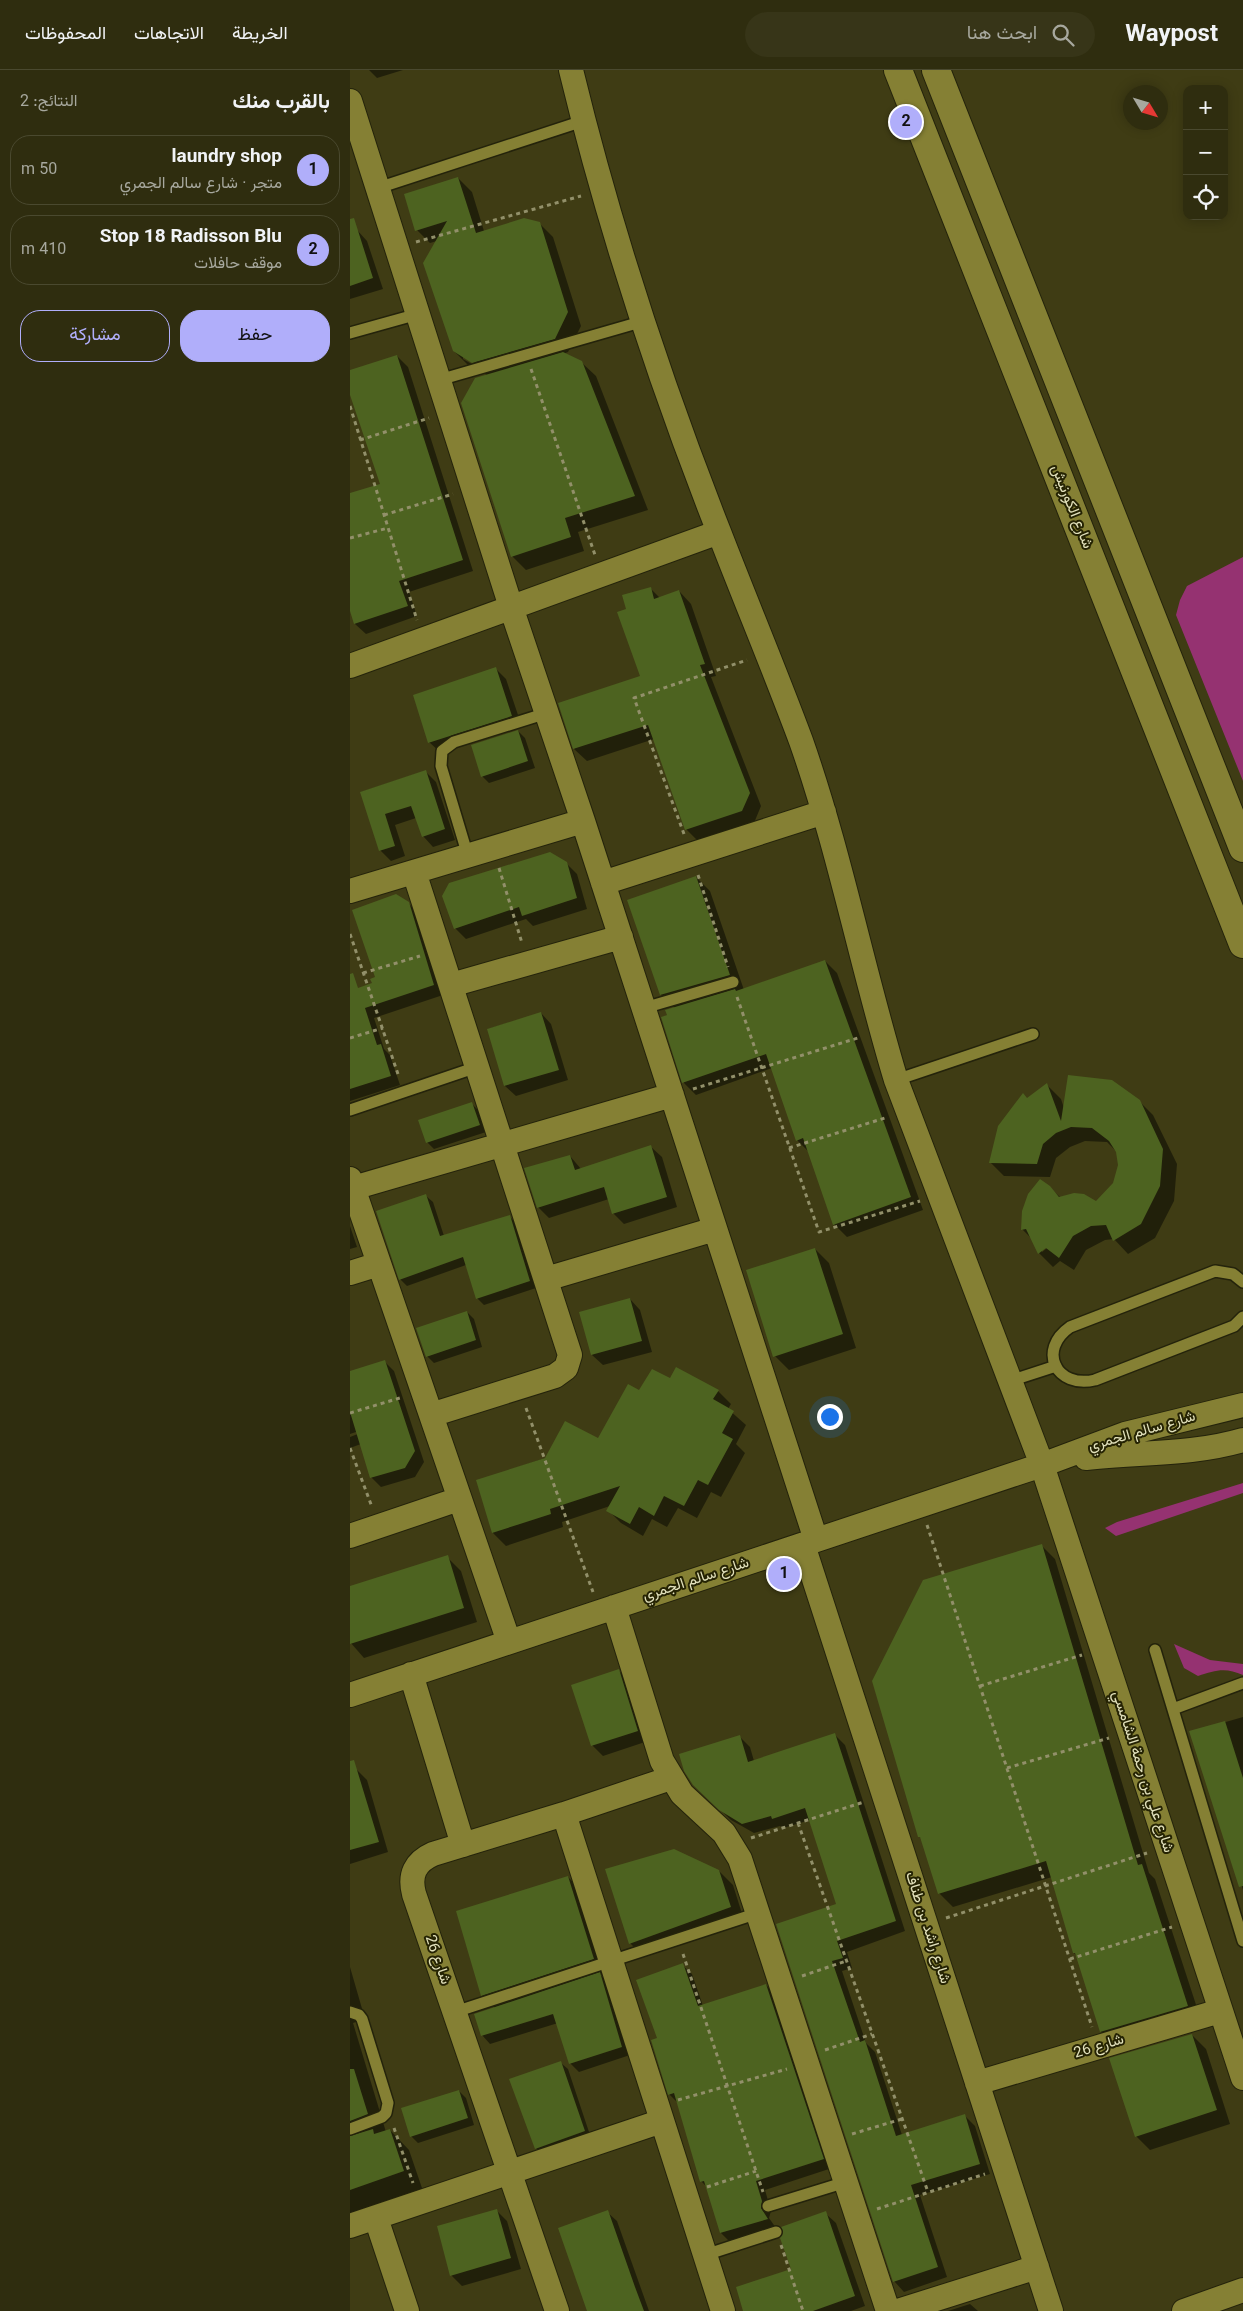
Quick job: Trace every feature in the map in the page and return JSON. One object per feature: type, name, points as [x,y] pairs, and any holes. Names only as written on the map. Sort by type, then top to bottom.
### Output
[{"type":"main road","name":"شارع الكورنيش","points":[[898,70],[1243,944]]},
{"type":"main road","points":[[936,70],[1153,621],[1237,825],[1243,848]]},
{"type":"main road","points":[[1077,524],[1091,525],[1102,534],[1127,592],[1143,613],[1153,621]]},
{"type":"main road","points":[[1190,810],[1218,850],[1243,909]]},
{"type":"street","name":"شارع علي بن رحمة الشامسي","points":[[570,70],[603,190],[676,418],[800,741],[824,812],[881,1031],[896,1080],[1042,1465],[1243,2078]]},
{"type":"street","name":"شارع راشد بن طناف","points":[[350,101],[511,607],[621,936],[715,1229],[884,1795],[1051,2311]]},
{"type":"street","points":[[352,658],[424,639],[719,532]]},
{"type":"street","points":[[603,883],[824,812]]},
{"type":"street","points":[[350,892],[583,821]]},
{"type":"street","points":[[414,872],[569,1348],[569,1362],[561,1373],[555,1376],[431,1415]]},
{"type":"street","points":[[451,985],[621,936]]},
{"type":"street","points":[[508,1642],[351,1184],[503,1144],[672,1095]]},
{"type":"street","points":[[546,1279],[715,1229]]},
{"type":"street","points":[[350,1273],[379,1264]]},
{"type":"street","name":"شارع سالم الجمري","points":[[350,1695],[1042,1465],[1125,1434],[1243,1405]]},
{"type":"street","name":"شارع سالم الجمري","points":[[1042,1465],[1119,1454],[1204,1449],[1243,1440]]},
{"type":"street","points":[[350,1536],[460,1498]]},
{"type":"street","points":[[607,1609],[656,1743],[671,1778],[682,1794],[711,1819],[733,1844],[740,1859],[888,2311]]},
{"type":"street","points":[[411,1674],[463,1845]]},
{"type":"street","name":"شارع 26","points":[[557,2311],[412,1884],[412,1874],[424,1858],[671,1778]]},
{"type":"street","points":[[564,1814],[723,2311]]},
{"type":"street","name":"شارع 26","points":[[977,2083],[1220,2011]]},
{"type":"street","points":[[350,2226],[510,2173],[660,2114]]},
{"type":"street","points":[[376,2218],[407,2311]]},
{"type":"street","points":[[898,2311],[1037,2267]]},
{"type":"street","points":[[1184,2311],[1243,2290]]},
{"type":"lane","points":[[378,188],[583,121]]},
{"type":"lane","points":[[350,333],[418,314]]},
{"type":"lane","points":[[439,380],[644,321]]},
{"type":"lane","points":[[468,856],[441,766],[442,751],[454,742],[547,713]]},
{"type":"lane","points":[[644,1008],[732,982]]},
{"type":"lane","points":[[896,1080],[1033,1034]]},
{"type":"lane","points":[[350,1110],[478,1067]]},
{"type":"lane","points":[[1243,1282],[1233,1274],[1215,1271],[1070,1327],[1057,1339],[1053,1357],[1056,1366],[1063,1375],[1073,1381],[1095,1380],[1234,1326],[1243,1317]]},
{"type":"lane","points":[[1010,1381],[1056,1366]]},
{"type":"lane","points":[[1155,1650],[1243,1940]]},
{"type":"lane","points":[[1173,1709],[1243,1682]]},
{"type":"lane","points":[[455,2012],[758,1913]]},
{"type":"lane","points":[[350,2012],[359,2015],[362,2019],[388,2103],[388,2108],[382,2117],[350,2129]]},
{"type":"lane","points":[[768,2206],[846,2182]]},
{"type":"lane","points":[[705,2256],[776,2232]]},
{"type":"path","points":[[397,248],[603,190]]},
{"type":"path","points":[[526,355],[602,574]]},
{"type":"path","points":[[350,406],[424,639]]},
{"type":"path","points":[[360,440],[449,412]]},
{"type":"path","points":[[384,515],[473,488]]},
{"type":"path","points":[[350,538],[388,528]]},
{"type":"path","points":[[766,654],[634,698],[692,855],[732,982],[819,1232],[939,1195]]},
{"type":"path","points":[[493,848],[528,963]]},
{"type":"path","points":[[350,934],[405,1092]]},
{"type":"path","points":[[363,973],[439,950]]},
{"type":"path","points":[[350,1038],[382,1028]]},
{"type":"path","points":[[672,1095],[881,1031]]},
{"type":"path","points":[[789,1148],[908,1111]]},
{"type":"path","points":[[519,1388],[607,1609]]},
{"type":"path","points":[[350,1413],[422,1391]]},
{"type":"path","points":[[350,1448],[379,1526]]},
{"type":"path","points":[[920,1505],[1099,2047]]},
{"type":"path","points":[[980,1686],[1102,1649]]},
{"type":"path","points":[[1007,1768],[1129,1733]]},
{"type":"path","points":[[733,1844],[884,1795]]},
{"type":"path","points":[[798,1823],[928,2192]]},
{"type":"path","points":[[926,1925],[1166,1847]]},
{"type":"path","points":[[1070,1960],[1191,1921]]},
{"type":"path","points":[[678,1939],[768,2206]]},
{"type":"path","points":[[781,1983],[846,1961]]},
{"type":"path","points":[[660,2114],[728,2086],[806,2060],[872,2034]]},
{"type":"path","points":[[388,2108],[420,2203]]},
{"type":"path","points":[[832,2140],[902,2119]]},
{"type":"path","points":[[857,2216],[1004,2168]]},
{"type":"path","points":[[686,2194],[756,2170]]},
{"type":"path","points":[[776,2232],[803,2311]]},
{"type":"shaded area","points":[[1243,557],[1243,781],[1176,615],[1180,600],[1187,586]]},
{"type":"shaded area","points":[[1243,1483],[1243,1493],[1116,1536],[1105,1528],[1117,1522]]},
{"type":"shaded area","points":[[1174,1644],[1210,1660],[1243,1664],[1243,1675],[1220,1670],[1198,1676],[1184,1668]]},
{"type":"building","points":[[458,177],[476,233],[524,218],[540,222],[568,312],[555,339],[472,363],[453,351],[423,263],[447,221],[415,231],[404,194]]},
{"type":"building","points":[[354,218],[373,278],[350,286],[350,219]]},
{"type":"building","points":[[563,352],[582,361],[635,496],[565,518],[571,537],[511,557],[461,403],[475,378]]},
{"type":"building","points":[[397,355],[463,560],[399,581],[408,606],[354,624],[350,611],[350,493],[380,484],[350,395],[350,370]]},
{"type":"building","points":[[651,587],[654,599],[679,590],[705,664],[700,665],[750,793],[742,811],[685,830],[648,725],[573,749],[558,703],[640,676],[617,612],[626,609],[622,595]]},
{"type":"building","points":[[496,667],[512,716],[428,743],[413,695]]},
{"type":"building","points":[[518,730],[528,761],[481,777],[471,745]]},
{"type":"building","points":[[426,770],[445,829],[422,837],[411,806],[385,814],[395,846],[379,851],[360,792]]},
{"type":"building","points":[[550,852],[567,862],[577,898],[522,916],[519,907],[454,929],[442,896],[449,883]]},
{"type":"building","points":[[696,876],[730,975],[660,995],[627,900]]},
{"type":"building","points":[[396,894],[409,902],[434,985],[365,1008],[377,1045],[381,1044],[391,1076],[350,1089],[350,974],[353,973],[358,988],[372,983],[370,979],[375,977],[352,910]]},
{"type":"building","points":[[825,960],[911,1197],[833,1225],[803,1138],[796,1141],[766,1054],[682,1083],[661,1017],[667,1015],[665,1010],[735,989],[736,991]]},
{"type":"building","points":[[541,1012],[559,1070],[504,1086],[487,1029]]},
{"type":"building","points":[[1068,1075],[1112,1080],[1140,1100],[1163,1149],[1160,1186],[1141,1224],[1113,1241],[1106,1225],[1091,1226],[1073,1236],[1059,1258],[1046,1248],[1038,1254],[1026,1229],[1021,1230],[1022,1211],[1028,1194],[1040,1179],[1050,1186],[1059,1197],[1074,1193],[1084,1194],[1096,1201],[1113,1183],[1118,1165],[1116,1152],[1109,1141],[1092,1128],[1071,1127],[1056,1133],[1043,1144],[1037,1164],[989,1163],[998,1126],[1023,1093],[1027,1098],[1047,1083],[1061,1121]]},
{"type":"building","points":[[472,1102],[480,1125],[426,1143],[418,1120]]},
{"type":"building","points":[[651,1145],[667,1197],[612,1214],[604,1187],[537,1208],[524,1168],[570,1155],[575,1170]]},
{"type":"building","points":[[426,1194],[440,1236],[510,1215],[530,1281],[476,1299],[463,1257],[399,1280],[376,1211]]},
{"type":"building","points":[[815,1248],[843,1334],[773,1357],[746,1270]]},
{"type":"building","points":[[630,1298],[642,1341],[591,1355],[579,1312]]},
{"type":"building","points":[[467,1311],[476,1340],[426,1357],[416,1328]]},
{"type":"building","points":[[385,1360],[415,1451],[405,1468],[370,1478],[350,1412],[350,1371]]},
{"type":"building","points":[[676,1367],[719,1390],[713,1399],[734,1411],[722,1433],[733,1439],[708,1485],[698,1480],[684,1506],[664,1496],[654,1516],[639,1507],[630,1524],[606,1511],[620,1486],[550,1509],[551,1514],[492,1533],[476,1480],[545,1458],[565,1421],[598,1438],[628,1384],[639,1390],[652,1369],[670,1378]]},
{"type":"building","points":[[1042,1544],[1138,1865],[1142,1864],[1188,2006],[1100,2032],[1075,1953],[1073,1953],[1046,1861],[938,1894],[920,1837],[918,1837],[872,1681],[923,1580]]},
{"type":"building","points":[[448,1555],[464,1608],[350,1644],[350,1586]]},
{"type":"building","points":[[619,1669],[638,1731],[591,1746],[571,1685]]},
{"type":"building","points":[[1225,1721],[1243,1778],[1243,1886],[1239,1887],[1189,1731]]},
{"type":"building","points":[[835,1733],[896,1921],[837,1941],[843,1958],[832,1961],[860,2042],[865,2040],[896,2136],[965,2114],[980,2164],[911,2185],[938,2267],[893,2282],[776,1924],[836,1904],[805,1808],[772,1819],[771,1816],[742,1824],[719,1810],[693,1785],[684,1771],[679,1754],[740,1735],[748,1762]]},
{"type":"building","points":[[354,1760],[379,1842],[350,1850],[350,1761]]},
{"type":"building","points":[[674,1849],[719,1870],[731,1907],[629,1944],[605,1869]]},
{"type":"building","points":[[568,1876],[594,1959],[481,1996],[456,1911]]},
{"type":"building","points":[[683,1963],[698,2006],[766,1984],[824,2159],[756,2181],[762,2201],[761,2208],[768,2219],[720,2233],[704,2181],[700,2182],[674,2093],[668,2095],[651,2040],[657,2038],[636,1980]]},
{"type":"building","points":[[600,1972],[622,2047],[569,2064],[553,2014],[481,2036],[474,2014]]},
{"type":"building","points":[[1192,2034],[1217,2110],[1135,2137],[1109,2058]]},
{"type":"building","points":[[561,2061],[585,2131],[535,2149],[509,2079]]},
{"type":"building","points":[[350,2069],[354,2069],[368,2114],[350,2121]]},
{"type":"building","points":[[459,2090],[468,2118],[410,2137],[401,2108]]},
{"type":"building","points":[[373,2129],[374,2134],[390,2129],[404,2171],[350,2190],[350,2136]]},
{"type":"building","points":[[497,2209],[511,2258],[450,2276],[437,2226]]},
{"type":"building","points":[[608,2210],[644,2311],[587,2311],[558,2228]]},
{"type":"building","points":[[826,2211],[855,2296],[813,2311],[743,2311],[736,2287],[791,2269],[780,2238],[783,2233],[781,2227]]},
{"type":"place","name":"Stop 18 Radisson Blu","points":[[906,122]]},
{"type":"place","name":"laundry shop","points":[[784,1574]]}]
